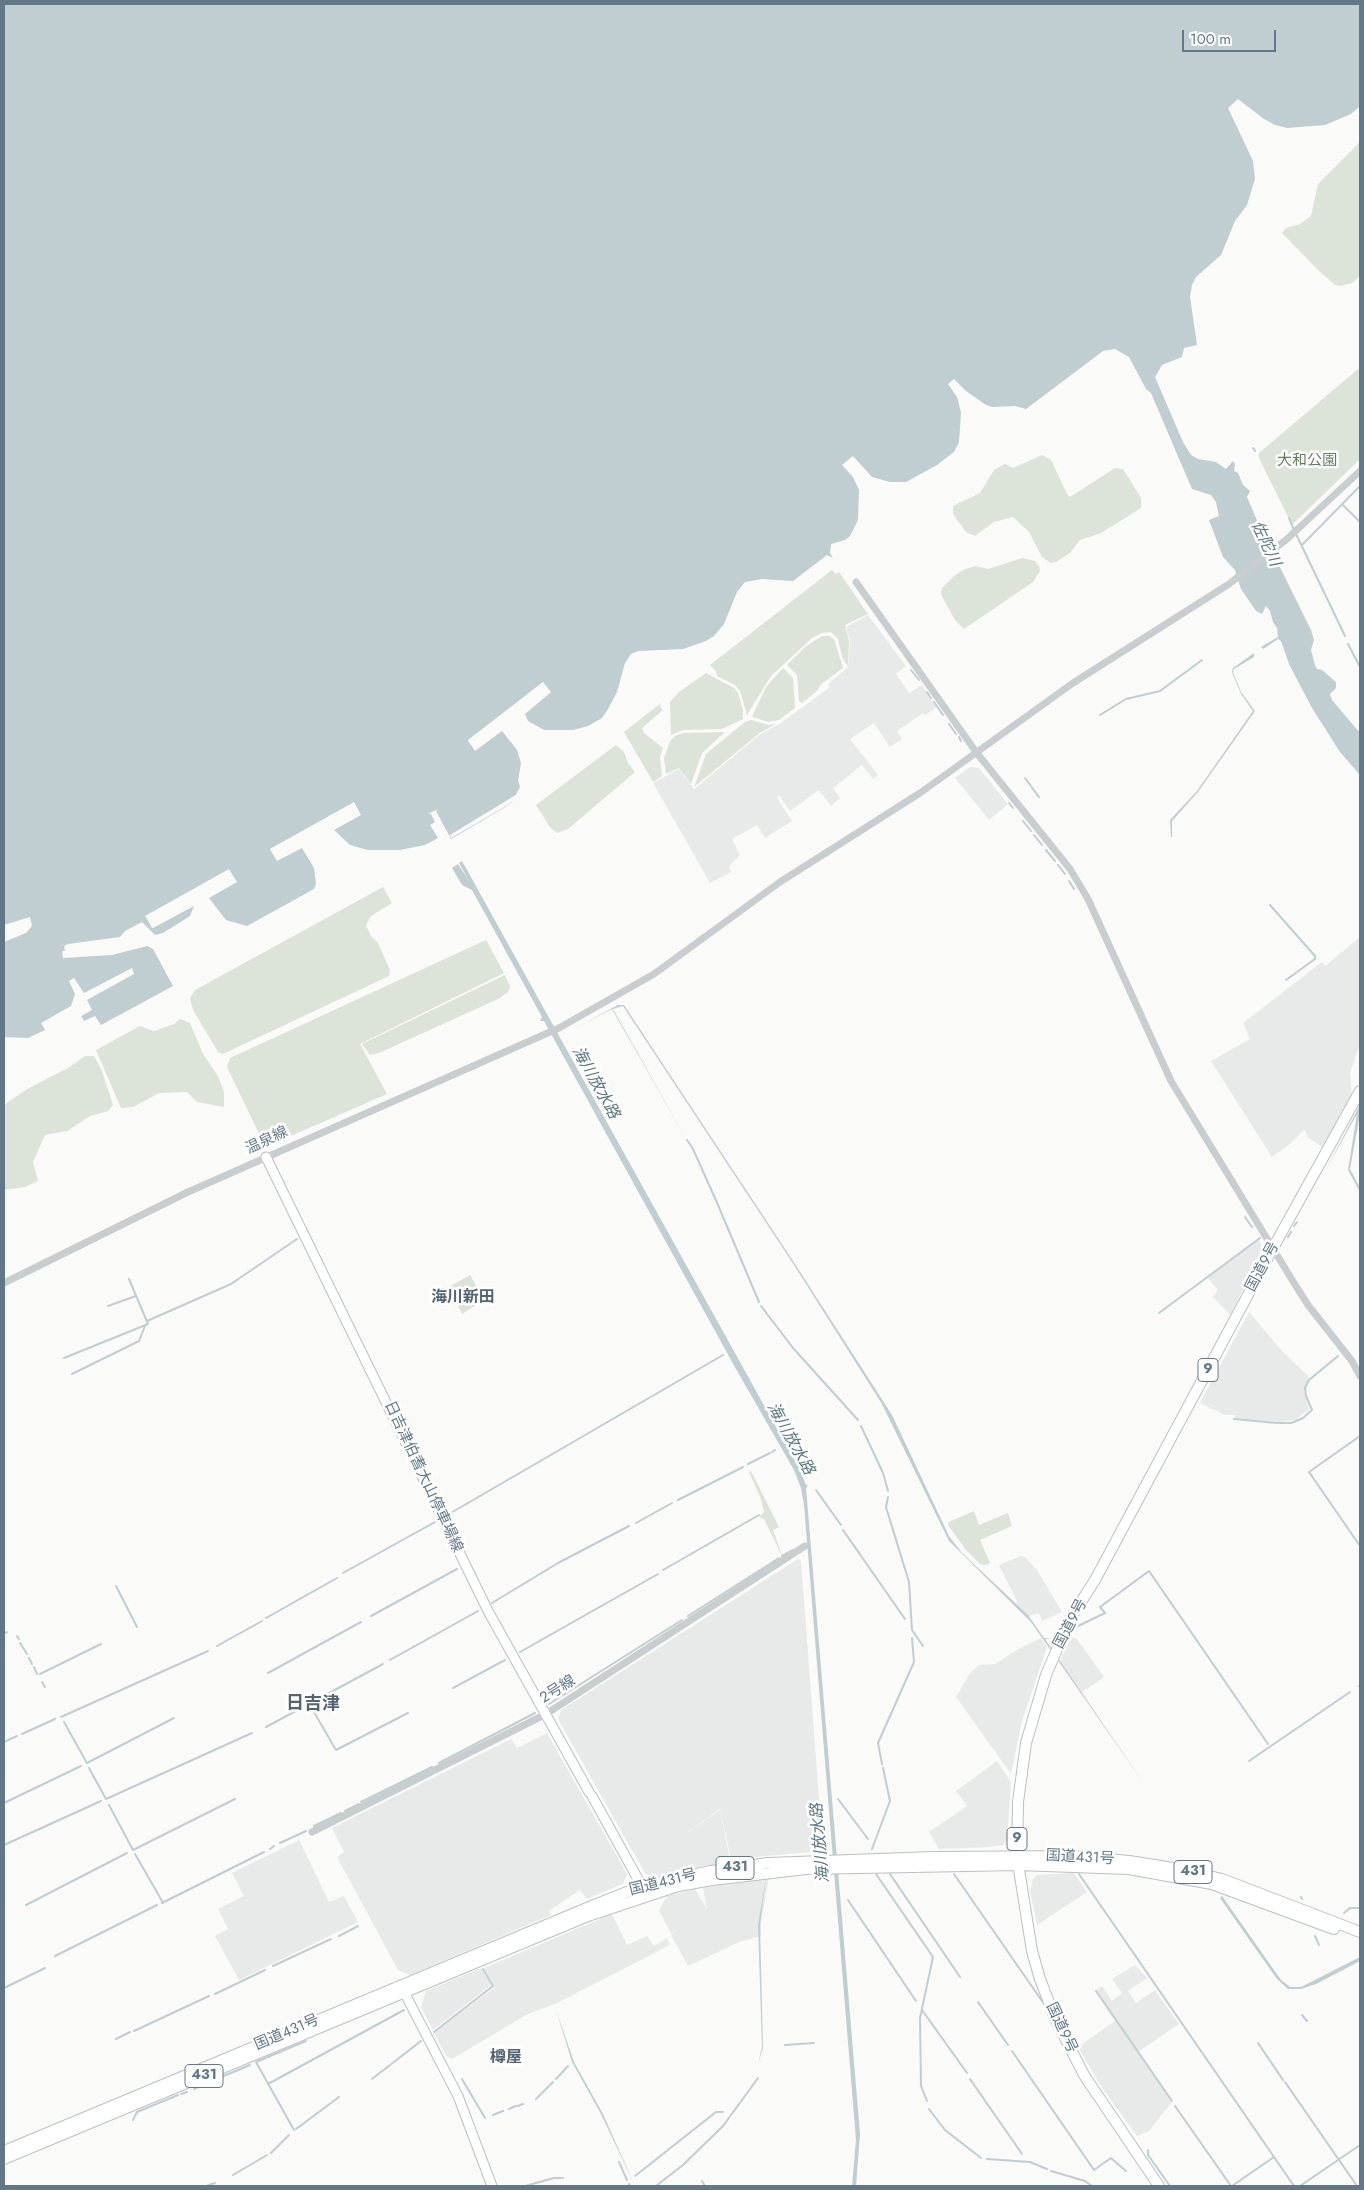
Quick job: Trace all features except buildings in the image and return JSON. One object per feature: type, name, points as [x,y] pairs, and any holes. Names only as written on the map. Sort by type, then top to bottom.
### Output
[{"type":"highway","name":"国道9号","points":[[1159,2186],[1084,2074],[1055,2018],[1032,1951],[1017,1861],[1018,1802],[1026,1743],[1036,1702],[1056,1649],[1070,1619],[1095,1580],[1273,1248],[1360,1091]]},
{"type":"highway","name":"国道431号","points":[[4,2159],[642,1886],[711,1872],[752,1866],[1017,1861],[1074,1856],[1129,1861],[1180,1869],[1222,1879],[1360,1932]]},
{"type":"highway","name":"国道431号","points":[[1017,1861],[1129,1869],[1177,1876],[1212,1884],[1360,1940]]},
{"type":"highway","name":"国道431号","points":[[4,2151],[588,1916],[678,1886],[829,1865]]},
{"type":"main road","name":"日吉津伯耆大山停車場線","points":[[266,1157],[483,1602],[648,1896]]},
{"type":"main road","points":[[402,1990],[458,2096],[492,2186]]},
{"type":"street","name":"温泉線","points":[[4,1283],[188,1192],[332,1126],[559,1028],[654,974],[780,882],[920,793],[1073,683],[1229,584],[1283,542],[1320,510],[1360,471]]},
{"type":"street","points":[[856,582],[976,752],[1061,856],[1081,887],[1171,1081],[1308,1305],[1352,1361],[1360,1376]]},
{"type":"street","name":"2号線","points":[[312,1832],[546,1714],[805,1546]]},
{"type":"shaded area","points":[[868,615],[906,666],[896,674],[909,693],[922,685],[937,707],[925,715],[923,713],[897,731],[902,739],[890,747],[874,723],[850,739],[878,775],[873,779],[862,765],[833,788],[840,798],[831,806],[819,790],[790,811],[779,795],[777,798],[792,821],[765,838],[757,825],[732,839],[740,855],[729,866],[731,872],[710,883],[653,783],[679,769],[694,789],[762,733],[781,723],[830,687],[828,684],[848,667],[850,640],[846,627]]},
{"type":"shaded area","points":[[970,767],[979,768],[1008,804],[989,820],[955,778]]},
{"type":"shaded area","points":[[1360,937],[1360,1044],[1350,1073],[1352,1095],[1322,1147],[1306,1136],[1307,1134],[1304,1130],[1290,1144],[1272,1157],[1211,1061],[1250,1039],[1243,1023],[1322,962],[1325,966]]},
{"type":"shaded area","points":[[1259,1239],[1261,1245],[1259,1257],[1230,1315],[1213,1297],[1218,1290],[1207,1277]]},
{"type":"shaded area","points":[[1249,1312],[1281,1350],[1309,1377],[1304,1391],[1309,1410],[1295,1420],[1278,1422],[1235,1418],[1235,1415],[1225,1415],[1200,1403]]},
{"type":"shaded area","points":[[1021,1556],[1025,1557],[1037,1570],[1062,1612],[1042,1621],[1039,1613],[1029,1616],[1016,1603],[1017,1601],[999,1565]]},
{"type":"shaded area","points":[[798,1559],[801,1561],[823,1851],[731,1859],[720,1809],[679,1839],[720,1810],[730,1860],[723,1864],[655,1879],[645,1873],[558,1719],[561,1710]]},
{"type":"shaded area","points":[[1071,1637],[1077,1639],[1104,1677],[1081,1693],[1060,1661]]},
{"type":"shaded area","points":[[1041,1638],[1047,1647],[1022,1721],[1011,1774],[956,1697],[970,1673],[979,1665],[995,1664],[1018,1649]]},
{"type":"shaded area","points":[[547,1733],[627,1874],[623,1884],[587,1899],[580,1890],[549,1911],[551,1915],[410,1975],[398,1970],[337,1857],[344,1852],[332,1828],[511,1739],[517,1748]]},
{"type":"shaded area","points":[[997,1761],[1011,1782],[1007,1841],[1003,1845],[990,1847],[939,1849],[929,1832],[967,1806],[956,1791]]},
{"type":"shaded area","points":[[299,1840],[329,1902],[344,1896],[358,1922],[239,1980],[215,1936],[228,1929],[218,1909],[244,1896],[232,1873]]},
{"type":"shaded area","points":[[1074,1873],[1087,1892],[1037,1925],[1030,1891],[1033,1879],[1037,1875]]},
{"type":"shaded area","points":[[769,1877],[761,1922],[761,1936],[739,1942],[688,1966],[671,1935],[681,1927],[671,1934],[659,1910],[667,1896],[695,1889],[707,1909],[703,1888]]},
{"type":"shaded area","points":[[612,1914],[627,1945],[647,1936],[654,1946],[667,1938],[670,1945],[557,2003],[526,2015],[452,2059],[446,2056],[434,2033],[495,1987],[484,1968]]},
{"type":"shaded area","points":[[1135,1965],[1147,1978],[1128,1991],[1136,2003],[1155,1990],[1179,2024],[1138,2052],[1172,2102],[1149,2131],[1137,2136],[1102,2088],[1078,2047],[1115,2021],[1096,1990],[1102,1986],[1112,2001],[1122,1993],[1112,1979]]},
{"type":"shaded area","points":[[481,1968],[491,1985],[433,2030],[421,2007],[426,1991]]},
{"type":"green space","points":[[1360,142],[1360,276],[1352,283],[1341,286],[1335,285],[1319,271],[1282,233],[1286,228],[1300,224],[1311,216],[1318,184]]},
{"type":"green space","name":"大和公園","points":[[1360,369],[1360,459],[1292,525],[1259,458],[1259,453]]},
{"type":"green space","points":[[1042,455],[1051,460],[1070,497],[1115,468],[1123,469],[1141,498],[1141,508],[1101,533],[1080,540],[1070,553],[1051,563],[1042,557],[1029,532],[1013,517],[994,522],[975,536],[966,532],[953,514],[953,506],[980,493],[994,470],[1005,464],[1013,468]]},
{"type":"green space","points":[[1022,558],[1035,561],[1039,566],[1040,571],[1033,582],[964,629],[955,620],[944,600],[941,594],[942,588],[954,576],[965,569],[976,566],[988,569]]},
{"type":"green space","points":[[832,570],[836,574],[839,572],[868,614],[845,625],[849,641],[848,667],[842,657],[838,639],[831,632],[822,633],[812,638],[771,676],[747,715],[740,691],[735,685],[717,676],[716,671],[710,665]]},
{"type":"green space","points":[[822,636],[829,636],[834,639],[843,668],[820,685],[818,690],[802,703],[799,701],[797,675],[787,665],[805,647]]},
{"type":"green space","points":[[783,668],[793,678],[795,708],[779,720],[769,722],[752,717],[766,687]]},
{"type":"green space","points":[[706,673],[734,688],[738,693],[743,710],[743,719],[722,729],[683,730],[671,735],[670,702],[679,692]]},
{"type":"green space","points":[[661,703],[660,706],[663,710],[642,728],[644,733],[663,748],[660,757],[662,776],[653,782],[624,732]]},
{"type":"green space","points":[[751,720],[769,725],[776,724],[761,732],[694,787],[706,754],[745,722]]},
{"type":"green space","points":[[725,732],[702,753],[691,784],[679,768],[666,774],[664,758],[670,741],[675,736],[683,733]]},
{"type":"green space","points":[[616,745],[624,752],[628,763],[635,772],[568,829],[557,833],[550,827],[536,805]]},
{"type":"green space","points":[[383,887],[392,903],[371,916],[366,925],[371,936],[378,943],[390,970],[389,976],[223,1054],[218,1052],[193,1010],[190,998],[195,990]]},
{"type":"green space","points":[[486,940],[504,973],[360,1044],[387,1094],[270,1145],[262,1140],[227,1067],[230,1058]]},
{"type":"green space","points":[[505,975],[510,987],[508,992],[498,999],[379,1053],[370,1055],[362,1044]]},
{"type":"green space","points":[[180,1019],[190,1023],[203,1054],[218,1076],[224,1092],[224,1107],[197,1102],[187,1092],[159,1093],[133,1107],[121,1108],[96,1050],[140,1026],[154,1031],[174,1024]]},
{"type":"green space","points":[[85,1056],[94,1056],[102,1071],[113,1105],[108,1111],[90,1116],[67,1131],[45,1135],[33,1162],[38,1181],[25,1187],[4,1190],[4,1105],[27,1089],[68,1068]]},
{"type":"green space","points":[[470,1275],[484,1300],[462,1314],[449,1287]]},
{"type":"green space","points":[[751,1471],[779,1527],[773,1530],[783,1558],[764,1519],[759,1517],[764,1512],[761,1499],[749,1472]]},
{"type":"green space","points":[[974,1511],[979,1525],[1008,1513],[1012,1526],[980,1540],[990,1563],[985,1565],[980,1564],[966,1550],[948,1525],[949,1522]]},
{"type":"water","name":"佐陀川","points":[[4,4],[1360,4],[1360,106],[1351,114],[1325,125],[1287,128],[1275,125],[1264,119],[1238,99],[1228,108],[1253,161],[1255,179],[1247,205],[1235,221],[1221,255],[1196,277],[1192,285],[1190,297],[1197,345],[1184,348],[1182,357],[1162,365],[1155,377],[1183,442],[1191,455],[1198,459],[1216,462],[1226,469],[1233,461],[1235,464],[1234,471],[1238,473],[1243,485],[1250,491],[1247,497],[1259,525],[1267,536],[1267,541],[1311,630],[1314,640],[1311,650],[1315,665],[1317,669],[1322,670],[1336,682],[1336,688],[1330,694],[1332,700],[1360,733],[1360,775],[1340,752],[1312,708],[1289,664],[1281,641],[1278,639],[1263,649],[1261,647],[1278,637],[1277,628],[1270,611],[1266,606],[1262,614],[1256,611],[1241,589],[1235,570],[1223,557],[1209,520],[1219,516],[1216,502],[1211,495],[1192,489],[1151,393],[1146,389],[1129,357],[1115,349],[1103,351],[1026,409],[1015,406],[992,407],[986,405],[966,391],[954,379],[948,384],[957,397],[961,413],[959,442],[954,452],[937,465],[906,482],[890,482],[872,477],[853,456],[842,465],[853,477],[859,490],[858,520],[850,536],[845,540],[831,544],[830,553],[833,558],[827,555],[793,581],[762,579],[745,582],[737,592],[724,624],[714,636],[706,641],[683,649],[638,651],[631,654],[625,663],[617,692],[608,709],[602,718],[588,726],[573,730],[544,730],[528,721],[525,714],[551,692],[543,682],[468,740],[475,751],[502,731],[517,750],[521,763],[518,781],[520,787],[512,802],[502,809],[451,839],[436,811],[438,809],[428,814],[431,814],[435,822],[430,825],[438,838],[425,845],[400,850],[368,850],[350,845],[334,830],[361,815],[354,802],[270,849],[277,861],[302,848],[314,868],[316,884],[314,889],[247,926],[226,920],[209,898],[237,882],[229,869],[145,916],[153,928],[194,906],[190,916],[163,933],[155,935],[142,922],[125,931],[120,937],[68,944],[64,946],[65,951],[62,951],[63,958],[112,955],[147,946],[153,949],[173,986],[101,1025],[95,1016],[84,1021],[81,1016],[92,1010],[87,1000],[134,974],[132,968],[84,993],[74,978],[69,981],[75,994],[71,1006],[41,1023],[45,1030],[28,1038],[4,1037],[4,942],[26,933],[32,926],[30,917],[4,925]]},
{"type":"water","points":[[1254,653],[1254,657],[1234,669],[1233,672],[1241,692],[1255,711],[1198,792],[1172,821],[1171,837],[1170,820],[1197,791],[1253,711],[1241,694],[1232,672],[1233,668]]},
{"type":"water","points":[[462,861],[796,1463],[800,1462],[798,1465],[806,1485],[808,1485],[806,1488],[860,2134],[856,2186],[852,2186],[856,2140],[804,1505],[801,1488],[794,1470],[736,1369],[544,1021],[540,1021],[542,1017],[472,890],[462,885],[452,868],[458,864],[469,881],[459,863]]},
{"type":"water","points":[[618,1005],[624,1005],[795,1264],[892,1415],[949,1536],[962,1553],[1028,1615],[1044,1638],[1052,1638],[1045,1639],[1145,1785],[1031,1622],[949,1541],[882,1404],[794,1265],[623,1006],[613,1009],[688,1142],[612,1009],[572,1030]]},
{"type":"water","points":[[1360,1105],[1350,1169],[1360,1188],[1360,1192],[1348,1170],[1357,1114],[1323,1175]]},
{"type":"water","points":[[766,1878],[760,1925],[763,2048],[758,2064],[762,2047],[758,1925]]},
{"type":"water","points":[[1222,1896],[1281,1980],[1290,1987],[1301,1987],[1360,1957],[1360,1961],[1316,1984],[1301,1989],[1288,1989],[1277,1979],[1220,1898]]},
{"type":"water","points":[[556,2010],[574,2062],[603,2114],[635,2186],[601,2114],[572,2062]]},
{"type":"pier","points":[[543,683],[550,693],[522,714],[548,692],[543,686],[471,741],[476,747],[503,728],[475,750],[468,741]]},
{"type":"pier","points":[[519,793],[516,799],[501,809],[451,838],[450,835]]},
{"type":"pier","points":[[354,803],[360,815],[332,830],[358,814],[353,805],[273,850],[278,858],[304,845],[277,860],[270,849]]},
{"type":"pier","points":[[229,870],[236,882],[207,898],[234,881],[228,872],[149,917],[153,925],[193,903],[196,904],[152,928],[146,916]]},
{"type":"waterway","points":[[1302,545],[1360,486]]},
{"type":"waterway","points":[[1343,505],[1360,522]]},
{"type":"waterway","points":[[1289,518],[1294,530]]},
{"type":"waterway","points":[[1296,534],[1345,636]]},
{"type":"waterway","points":[[1348,644],[1360,667]]},
{"type":"waterway","points":[[1100,715],[1126,699],[1160,691],[1202,660]]},
{"type":"waterway","points":[[911,670],[919,680]]},
{"type":"waterway","points":[[927,692],[931,698]]},
{"type":"waterway","points":[[934,702],[943,715]]},
{"type":"waterway","points":[[949,724],[956,734]]},
{"type":"waterway","points":[[959,737],[961,741]]},
{"type":"waterway","points":[[1025,778],[1039,797]]},
{"type":"waterway","points":[[1009,803],[1013,808]]},
{"type":"waterway","points":[[1023,821],[1031,831]]},
{"type":"waterway","points":[[1034,835],[1042,845]]},
{"type":"waterway","points":[[1046,850],[1055,861]]},
{"type":"waterway","points":[[1058,865],[1065,874]]},
{"type":"waterway","points":[[1069,881],[1074,889]]},
{"type":"waterway","points":[[1270,905],[1315,956],[1315,959],[1286,980]]},
{"type":"waterway","points":[[687,1140],[693,1149],[718,1205],[759,1302]]},
{"type":"waterway","points":[[1245,1217],[1252,1227]]},
{"type":"waterway","points":[[1294,1226],[1297,1222]]},
{"type":"waterway","points":[[1288,1237],[1291,1232]]},
{"type":"waterway","points":[[1159,1313],[1260,1238]]},
{"type":"waterway","points":[[147,1321],[231,1284],[297,1239]]},
{"type":"waterway","points":[[64,1358],[148,1324],[129,1279]]},
{"type":"waterway","points":[[108,1306],[136,1296]]},
{"type":"waterway","points":[[761,1306],[793,1348],[858,1420]]},
{"type":"waterway","points":[[72,1374],[139,1341],[145,1326]]},
{"type":"waterway","points":[[449,1514],[723,1355]]},
{"type":"waterway","points":[[1234,1419],[1291,1423],[1303,1418],[1312,1410],[1305,1388],[1309,1380],[1338,1356]]},
{"type":"waterway","points":[[861,1426],[883,1473],[888,1491]]},
{"type":"waterway","points":[[1360,1436],[1309,1472],[1360,1546]]},
{"type":"waterway","points":[[748,1464],[770,1453]]},
{"type":"waterway","points":[[678,1500],[743,1467]]},
{"type":"waterway","points":[[816,1490],[841,1525]]},
{"type":"waterway","points":[[888,1497],[886,1507],[909,1582],[912,1630],[923,1646]]},
{"type":"waterway","points":[[636,1523],[672,1503]]},
{"type":"waterway","points":[[663,1570],[759,1515]]},
{"type":"waterway","points":[[343,1573],[435,1522]]},
{"type":"waterway","points":[[492,1603],[558,1563],[629,1526]]},
{"type":"waterway","points":[[843,1530],[905,1619]]},
{"type":"waterway","points":[[782,1556],[793,1550]]},
{"type":"waterway","points":[[688,1616],[779,1558]]},
{"type":"waterway","points":[[371,1616],[457,1569]]},
{"type":"waterway","points":[[1070,1630],[1105,1613],[1100,1607],[1149,1571],[1268,1744]]},
{"type":"waterway","points":[[520,1652],[658,1574]]},
{"type":"waterway","points":[[266,1618],[337,1578]]},
{"type":"waterway","points":[[116,1586],[137,1627]]},
{"type":"waterway","points":[[390,1660],[478,1611]]},
{"type":"waterway","points":[[549,1704],[682,1620]]},
{"type":"waterway","points":[[217,1646],[262,1621]]},
{"type":"waterway","points":[[268,1673],[361,1622]]},
{"type":"waterway","points":[[882,1764],[878,1743],[914,1662],[912,1638]]},
{"type":"waterway","points":[[20,1643],[27,1654]]},
{"type":"waterway","points":[[40,1674],[101,1644]]},
{"type":"waterway","points":[[61,1717],[208,1651]]},
{"type":"waterway","points":[[29,1658],[32,1664]]},
{"type":"waterway","points":[[453,1688],[505,1660]]},
{"type":"waterway","points":[[266,1727],[383,1664]]},
{"type":"waterway","points":[[34,1667],[37,1674]]},
{"type":"waterway","points":[[42,1682],[45,1687]]},
{"type":"waterway","points":[[1249,1761],[1350,1692]]},
{"type":"waterway","points":[[314,1712],[336,1750],[408,1713]]},
{"type":"waterway","points":[[439,1763],[535,1713]]},
{"type":"waterway","points":[[64,1722],[87,1763],[174,1718]]},
{"type":"waterway","points":[[22,1734],[55,1719]]},
{"type":"waterway","points":[[89,1768],[106,1799],[252,1733]]},
{"type":"waterway","points":[[4,1742],[17,1736]]},
{"type":"waterway","points":[[4,1803],[81,1766]]},
{"type":"waterway","points":[[361,1802],[432,1767]]},
{"type":"waterway","points":[[872,1849],[890,1801],[883,1768]]},
{"type":"waterway","points":[[109,1805],[133,1850],[235,1799]]},
{"type":"waterway","points":[[838,1799],[868,1839]]},
{"type":"waterway","points":[[4,1845],[101,1801]]},
{"type":"waterway","points":[[345,1811],[359,1804]]},
{"type":"waterway","points":[[314,1826],[341,1813]]},
{"type":"waterway","points":[[280,1843],[306,1831]]},
{"type":"waterway","points":[[270,1849],[274,1846]]},
{"type":"waterway","points":[[162,1903],[264,1852]]},
{"type":"waterway","points":[[26,1905],[127,1853]]},
{"type":"waterway","points":[[135,1854],[162,1901]]},
{"type":"waterway","points":[[876,1874],[933,1957],[920,2018],[921,2086],[927,2101]]},
{"type":"waterway","points":[[890,1874],[960,1977]]},
{"type":"waterway","points":[[954,1874],[1044,2002]]},
{"type":"waterway","points":[[1079,1874],[1294,2186]]},
{"type":"waterway","points":[[848,1900],[916,2001]]},
{"type":"waterway","points":[[55,1956],[157,1905]]},
{"type":"waterway","points":[[1344,1913],[1350,1908],[1360,1908]]},
{"type":"waterway","points":[[339,1936],[358,1926]]},
{"type":"waterway","points":[[1315,1936],[1319,1945]]},
{"type":"waterway","points":[[273,1966],[331,1939]]},
{"type":"waterway","points":[[4,1988],[45,1968]]},
{"type":"waterway","points":[[434,2032],[493,1986],[483,1969]]},
{"type":"waterway","points":[[215,1994],[265,1970]]},
{"type":"waterway","points":[[1096,1991],[1172,2101]]},
{"type":"waterway","points":[[134,2031],[209,1996]]},
{"type":"waterway","points":[[1052,2001],[1056,2001],[1077,2047]]},
{"type":"waterway","points":[[978,2002],[1008,2045]]},
{"type":"waterway","points":[[268,2084],[404,2010]]},
{"type":"waterway","points":[[922,2010],[967,2073]]},
{"type":"waterway","points":[[1302,2015],[1307,2021]]},
{"type":"waterway","points":[[116,2039],[130,2032]]},
{"type":"waterway","points":[[294,2130],[256,2062],[306,2041]]},
{"type":"waterway","points":[[372,2079],[421,2041]]},
{"type":"waterway","points":[[785,2045],[814,2043]]},
{"type":"waterway","points":[[1258,2043],[1283,2080]]},
{"type":"waterway","points":[[1012,2051],[1094,2170],[1111,2158],[1126,2171]]},
{"type":"waterway","points":[[219,2078],[250,2065]]},
{"type":"waterway","points":[[556,2079],[568,2066]]},
{"type":"waterway","points":[[656,2186],[683,2165],[723,2126],[758,2078]]},
{"type":"waterway","points":[[462,2079],[485,2118]]},
{"type":"waterway","points":[[970,2079],[1022,2154]]},
{"type":"waterway","points":[[194,2089],[214,2081]]},
{"type":"waterway","points":[[536,2099],[553,2082]]},
{"type":"waterway","points":[[1285,2082],[1357,2186]]},
{"type":"waterway","points":[[181,2094],[187,2092]]},
{"type":"waterway","points":[[133,2120],[137,2112],[178,2095]]},
{"type":"waterway","points":[[296,2129],[339,2097]]},
{"type":"waterway","points":[[518,2106],[523,2104]]},
{"type":"waterway","points":[[509,2109],[516,2106]]},
{"type":"waterway","points":[[1175,2106],[1231,2186]]},
{"type":"waterway","points":[[929,2109],[945,2130],[981,2158]]},
{"type":"waterway","points":[[493,2115],[503,2111]]},
{"type":"waterway","points":[[635,2176],[716,2112],[723,2112]]},
{"type":"waterway","points":[[271,2153],[289,2135]]},
{"type":"waterway","points":[[1300,2186],[1360,2145]]},
{"type":"waterway","points":[[1148,2150],[1148,2155],[1170,2186]]},
{"type":"waterway","points":[[233,2175],[267,2155]]},
{"type":"waterway","points":[[1232,2186],[1274,2157]]},
{"type":"waterway","points":[[987,2159],[1030,2162],[1047,2169]]},
{"type":"waterway","points":[[619,2162],[627,2180]]},
{"type":"waterway","points":[[1051,2171],[1085,2181],[1092,2186]]},
{"type":"waterway","points":[[525,2186],[554,2178],[563,2178]]},
{"type":"waterway","points":[[702,2181],[705,2186]]},
{"type":"waterway","points":[[206,2186],[215,2183]]},
{"type":"district","name":"海川新田","points":[[463,1298]]},
{"type":"district","name":"日吉津","points":[[313,1705]]},
{"type":"district","name":"樽屋","points":[[506,2058]]},
{"type":"water label","name":"海川放水路","points":[[595,1083]]},
{"type":"water label","name":"海川放水路","points":[[790,1439]]},
{"type":"water label","name":"海川放水路","points":[[821,1843]]}]
